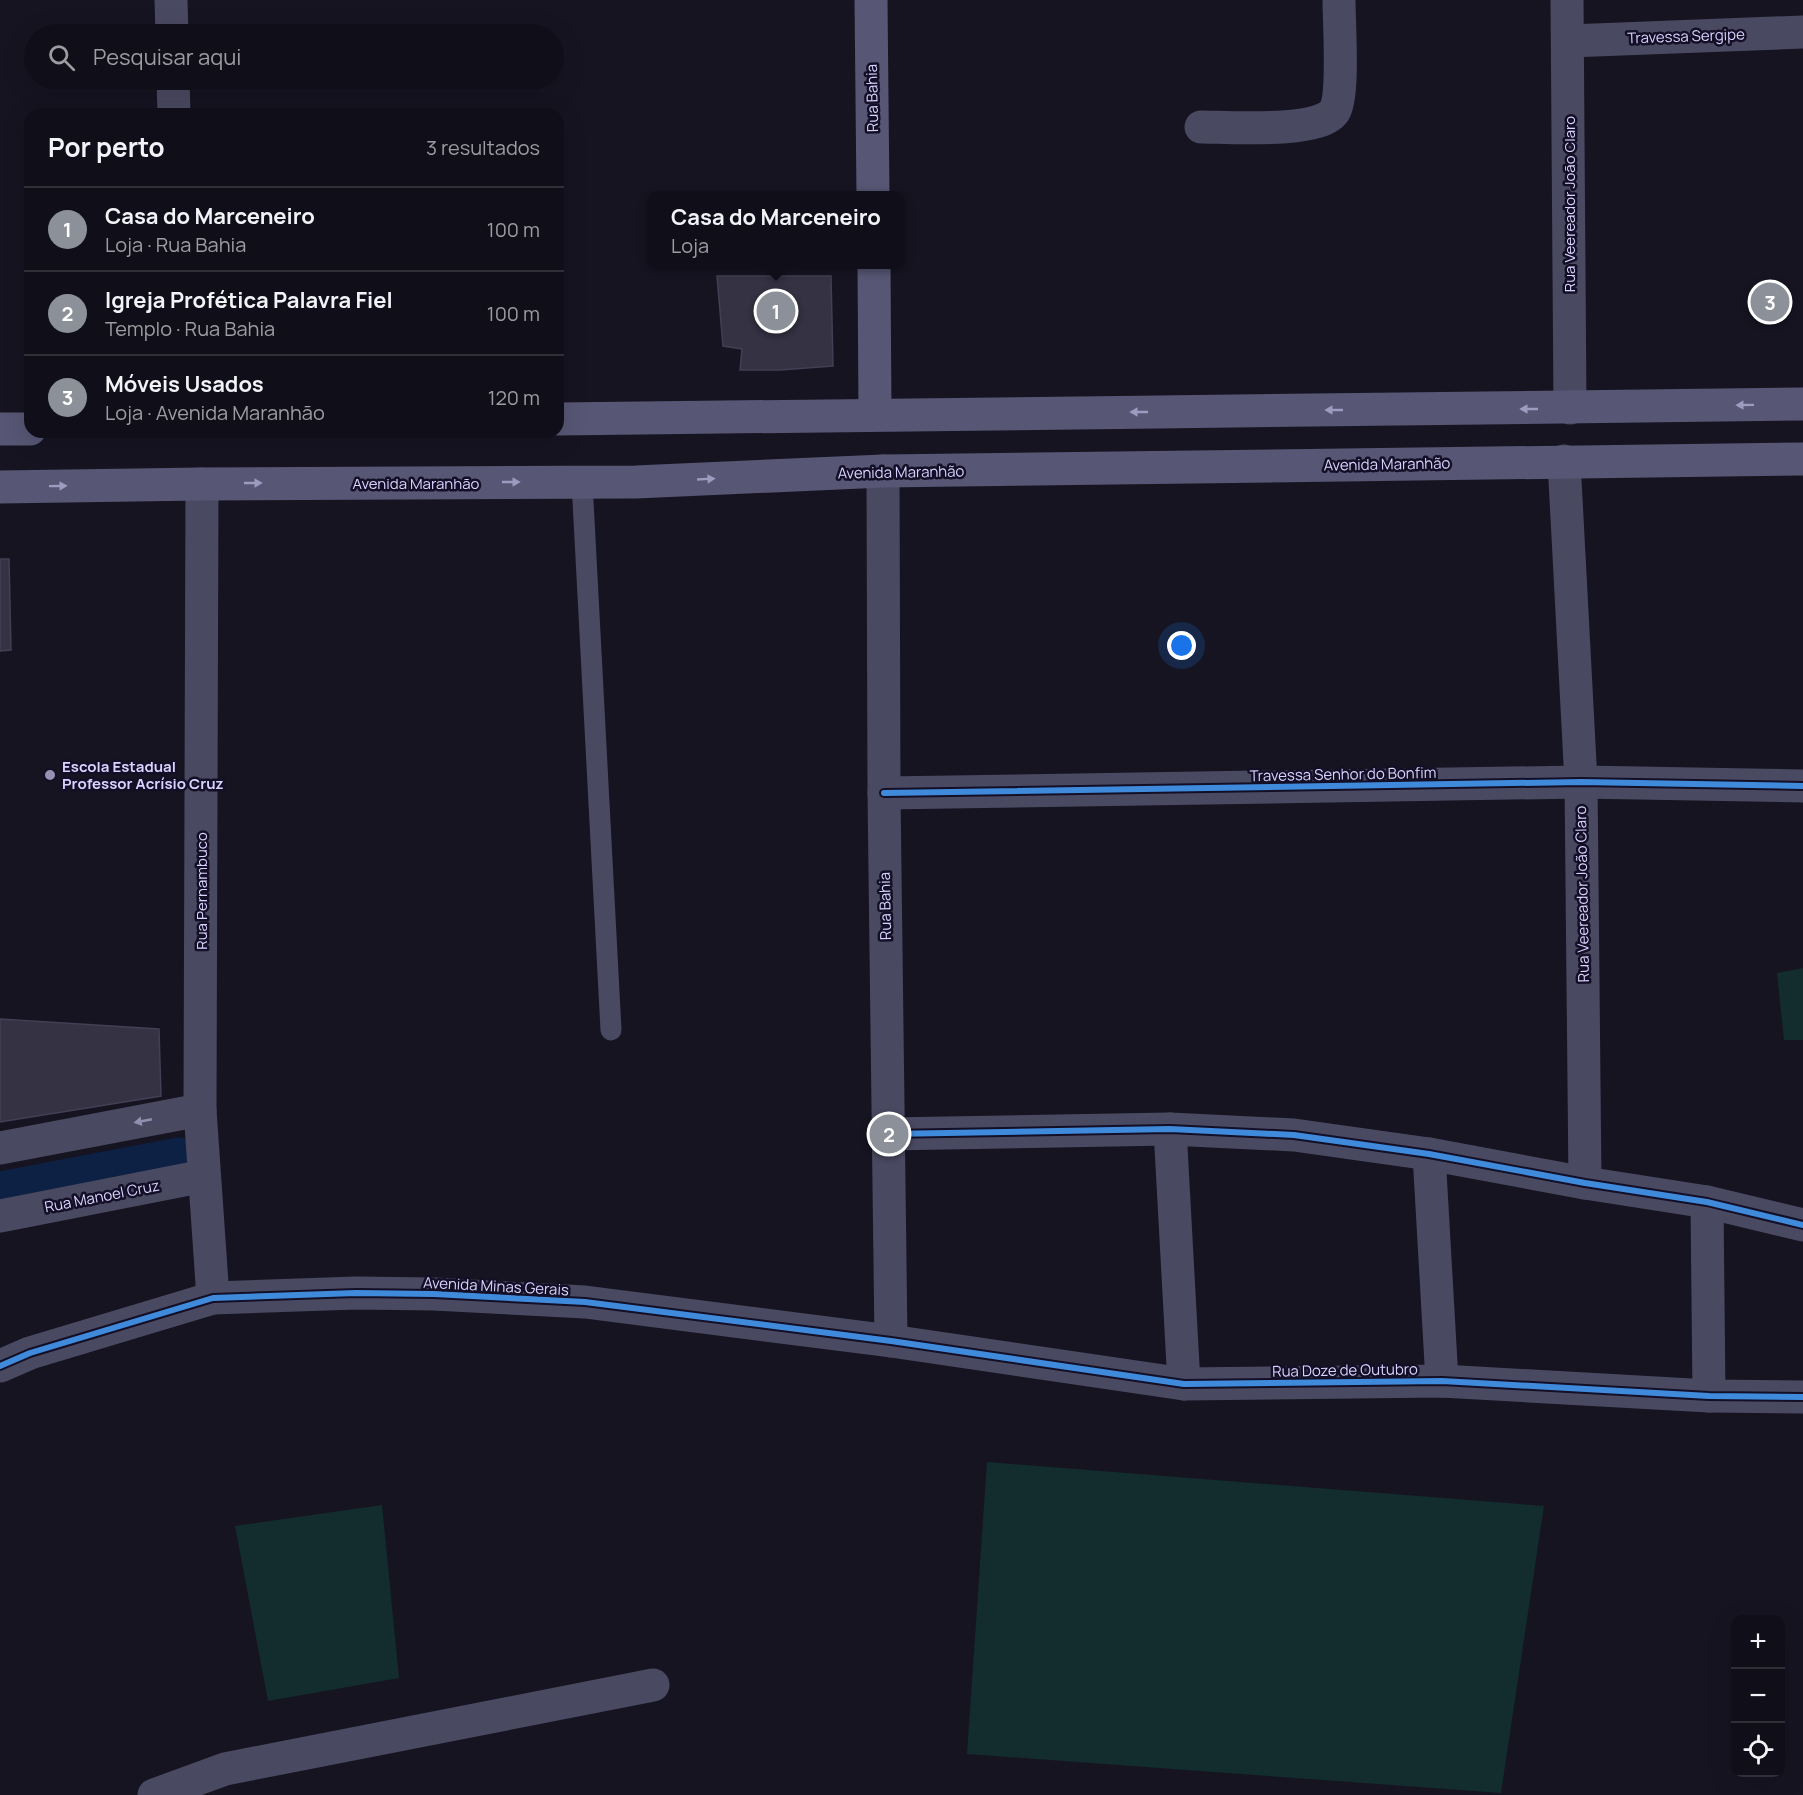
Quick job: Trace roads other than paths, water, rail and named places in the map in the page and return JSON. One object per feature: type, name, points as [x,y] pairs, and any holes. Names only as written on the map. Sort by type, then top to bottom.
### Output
[{"type":"main road","name":"Rua Bahia","points":[[871,0],[873,191]]},
{"type":"main road","points":[[874,269],[875,414]]},
{"type":"main road","points":[[564,419],[1803,404]]},
{"type":"main road","points":[[0,429],[24,429]]},
{"type":"main road","name":"Avenida Maranhão","points":[[0,487],[636,482],[883,471],[1803,459]]},
{"type":"street","points":[[171,0],[172,24]]},
{"type":"street","points":[[1201,127],[1292,127],[1321,122],[1331,116],[1339,98],[1340,0]]},
{"type":"street","name":"Rua Veereador João Claro","points":[[1567,0],[1570,408]]},
{"type":"street","name":"Travessa Sergipe","points":[[1569,40],[1803,32]]},
{"type":"street","points":[[173,90],[174,108]]},
{"type":"street","name":"Rua Veereador João Claro","points":[[1564,461],[1581,782],[1585,1183]]},
{"type":"street","name":"Rua Bahia","points":[[883,471],[884,793],[891,1341]]},
{"type":"street","name":"Rua Pernambuco","points":[[202,484],[200,1110],[213,1298]]},
{"type":"street","name":"Travessa Senhor do Bonfim","points":[[884,793],[1581,782],[1803,786]]},
{"type":"street","points":[[0,1148],[200,1110]]},
{"type":"street","points":[[1170,1129],[1184,1384]]},
{"type":"street","points":[[889,1134],[1170,1129],[1294,1135],[1429,1154],[1585,1183],[1707,1202],[1803,1225]]},
{"type":"street","points":[[1429,1154],[1442,1382]]},
{"type":"street","name":"Rua Manoel Cruz","points":[[0,1216],[204,1176]]},
{"type":"street","points":[[1707,1202],[1709,1396]]},
{"type":"street","name":"Avenida Minas Gerais","points":[[0,1366],[30,1353],[213,1298],[356,1293],[434,1294],[585,1302],[891,1341]]},
{"type":"street","name":"Rua Doze de Outubro","points":[[891,1341],[1184,1384],[1442,1382],[1709,1396],[1803,1397]]},
{"type":"street","points":[[154,1795],[225,1769],[653,1685]]},
{"type":"lane","points":[[582,482],[610,1030]]},
{"type":"waterway","points":[[0,1191],[179,1157]]},
{"type":"place","name":"Móveis Usados","points":[[1770,302]]},
{"type":"place","name":"Casa do Marceneiro","points":[[776,311]]},
{"type":"place","name":"Escola Estadual Professor Acrísio Cruz","points":[[50,775]]},
{"type":"place","name":"Igreja Profética Palavra Fiel","points":[[889,1134]]}]
